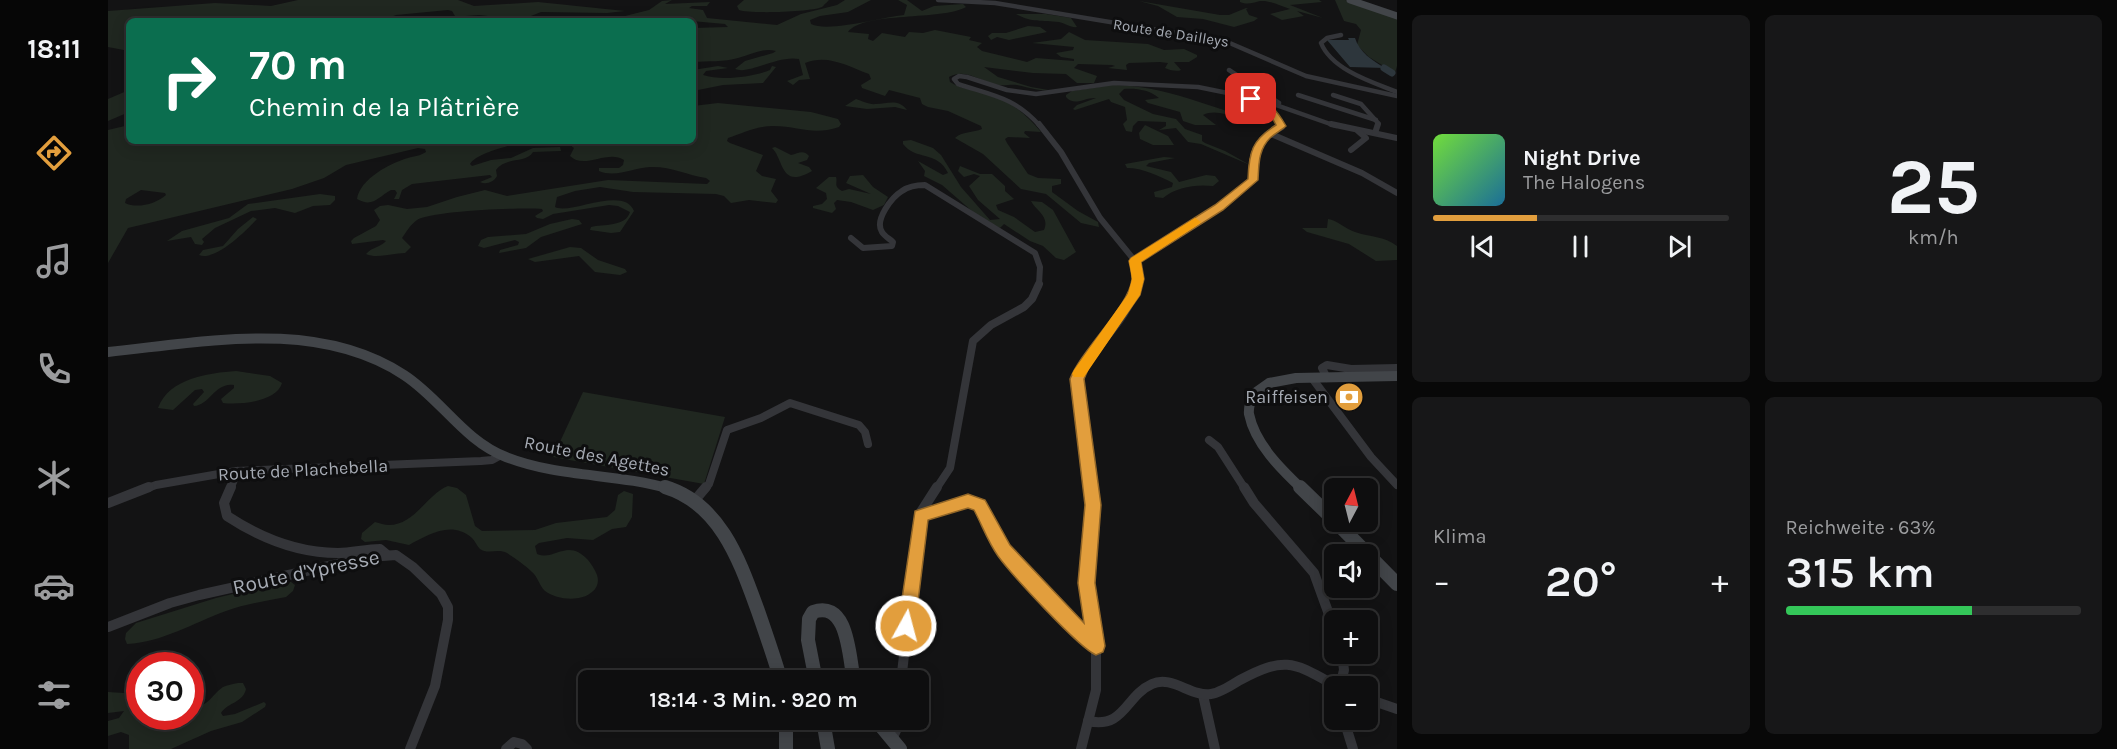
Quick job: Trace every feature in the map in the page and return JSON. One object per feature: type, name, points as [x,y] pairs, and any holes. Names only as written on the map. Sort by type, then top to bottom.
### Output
[{"type":"street","name":"Route de Dailleys","points":[[938,0],[994,3],[1229,42],[1304,76],[1343,87],[1397,94]]},
{"type":"street","points":[[1350,0],[1397,16]]},
{"type":"street","points":[[1341,35],[1327,38],[1321,43],[1322,48],[1340,65],[1397,94]]},
{"type":"street","points":[[1229,70],[1290,110]]},
{"type":"street","points":[[1081,749],[1096,690],[1096,646],[1087,583],[1093,505],[1077,379],[1083,366],[1134,295],[1138,279],[1135,261],[1100,217],[1049,135],[1025,111],[1008,99],[958,84],[954,78],[967,76],[1006,90],[1031,94],[1054,93],[1094,84],[1127,82],[1192,86],[1250,97],[1320,121],[1397,138]]},
{"type":"street","points":[[1298,95],[1376,120]]},
{"type":"street","points":[[1333,95],[1361,104],[1378,123],[1375,133]]},
{"type":"street","points":[[1135,261],[1219,207],[1253,180],[1254,156],[1269,133],[1281,128],[1281,124],[1272,110],[1250,97]]},
{"type":"street","points":[[1351,150],[1366,138],[1357,130]]},
{"type":"street","points":[[1269,133],[1362,173],[1397,194]]},
{"type":"street","points":[[851,237],[863,248],[892,246],[893,242],[882,232],[880,226],[890,201],[904,189],[925,185],[972,217],[1035,254],[1039,261],[1039,288],[1029,303],[981,332],[973,341],[950,468],[926,501],[921,516],[902,670]]},
{"type":"street","name":"Route des Agettes","points":[[108,352],[256,339],[294,340],[336,347],[368,357],[404,375],[434,399],[471,438],[501,455],[543,468],[659,486],[694,500],[715,519],[733,548],[777,670]]},
{"type":"street","points":[[1327,378],[1322,368],[1327,365],[1351,369],[1397,368]]},
{"type":"street","points":[[1324,511],[1268,452],[1256,435],[1250,420],[1251,400],[1262,387],[1282,380],[1397,376]]},
{"type":"street","points":[[1312,378],[1371,457],[1397,485]]},
{"type":"street","points":[[694,500],[709,484],[727,430],[761,418],[784,405],[796,404],[859,425],[865,432],[868,444]]},
{"type":"street","points":[[1209,440],[1218,447],[1254,503],[1314,573],[1327,610]]},
{"type":"street","name":"Route de Plachebella","points":[[108,503],[156,485],[238,471],[481,461],[492,460],[501,455]]},
{"type":"street","points":[[238,471],[226,497],[224,509],[227,516],[237,523],[314,552],[340,553],[384,549],[386,554]]},
{"type":"street","points":[[921,516],[968,501],[979,505],[1004,551],[1074,626],[1096,646]]},
{"type":"street","points":[[1345,532],[1397,584]]},
{"type":"street","name":"Route d'Ypresse","points":[[108,627],[170,603],[199,595],[386,554],[396,555],[413,567],[441,594],[448,607],[448,620],[435,686],[410,749]]},
{"type":"street","points":[[814,670],[807,623],[812,612],[819,609],[832,612],[840,620],[851,670]]},
{"type":"street","points":[[1088,722],[1103,724],[1115,720],[1145,689],[1157,683],[1203,695],[1218,692],[1259,669],[1279,662],[1307,669],[1324,679]]},
{"type":"street","points":[[1203,695],[1215,749]]},
{"type":"street","points":[[1378,703],[1397,710]]},
{"type":"street","points":[[786,730],[786,749]]},
{"type":"street","points":[[825,730],[828,749]]},
{"type":"street","points":[[884,730],[896,744]]},
{"type":"street","points":[[1347,730],[1353,749]]},
{"type":"street","points":[[506,749],[513,742],[522,744],[527,749]]},
{"type":"shaded area","points":[[298,0],[458,0],[474,6],[538,2],[625,11],[541,12],[531,16],[567,18],[496,18],[479,15],[451,18],[455,16],[452,11],[448,10],[396,15],[388,18],[126,18],[126,50],[108,47],[108,11],[215,3],[271,6]]},
{"type":"shaded area","points":[[672,0],[665,4],[710,2],[707,6],[689,8],[703,10],[707,18],[777,25],[801,14],[837,5],[845,0],[871,0],[848,12],[820,16],[810,20],[811,24],[830,27],[867,22],[857,25],[848,32],[869,34],[868,39],[873,41],[882,33],[905,37],[909,32],[923,33],[935,30],[971,37],[969,40],[982,43],[977,47],[982,51],[1027,62],[1036,58],[1074,61],[1074,59],[1061,57],[1056,53],[1073,50],[1074,47],[1032,43],[1061,39],[1069,32],[1085,40],[1148,44],[1164,50],[1184,49],[1197,57],[1189,62],[1174,62],[1181,70],[1177,71],[1165,68],[1168,63],[1160,62],[1129,63],[1126,65],[1127,70],[1108,68],[1115,66],[1112,65],[1078,64],[1074,68],[1097,76],[1094,83],[1077,83],[1066,74],[1033,73],[984,67],[998,77],[1054,91],[992,84],[962,74],[949,77],[950,82],[955,85],[1002,99],[1031,121],[1041,132],[1025,131],[1024,133],[1030,138],[1008,137],[1005,139],[1007,143],[1028,174],[1038,178],[1061,179],[1061,184],[1052,186],[1052,192],[1098,222],[1099,227],[1081,223],[1046,194],[1021,189],[983,154],[955,138],[961,134],[982,129],[981,126],[948,111],[928,107],[922,104],[920,98],[889,90],[885,96],[862,88],[861,85],[871,79],[869,74],[830,60],[813,61],[805,63],[810,79],[799,80],[793,85],[787,81],[803,75],[799,59],[782,60],[748,69],[735,69],[745,61],[776,51],[771,50],[727,60],[696,62],[696,28],[728,27],[725,24],[696,21],[696,18],[617,18],[649,10],[662,1]]},
{"type":"shaded area","points":[[744,0],[829,0],[816,9],[767,12],[739,10],[737,6]]},
{"type":"shaded area","points":[[898,0],[907,0],[922,11],[934,6],[963,4],[966,7],[955,11],[876,20],[904,15],[907,5]]},
{"type":"shaded area","points":[[1240,0],[1319,0],[1322,2],[1290,5],[1323,18],[1297,11],[1304,16],[1282,20],[1270,14],[1290,9],[1268,1],[1248,4]]},
{"type":"shaded area","points":[[1335,0],[1345,0],[1397,17],[1395,73],[1369,57],[1357,45],[1361,30],[1356,24],[1344,21]]},
{"type":"shaded area","points":[[1139,1],[1220,15],[1229,15],[1248,8],[1246,9],[1249,15],[1258,18],[1234,27],[1203,19],[1177,17],[1158,6]]},
{"type":"shaded area","points":[[1016,14],[1046,14],[1071,18],[1077,27],[1059,22],[1032,20]]},
{"type":"shaded area","points":[[1028,26],[1040,27],[1047,32],[1009,40],[997,37],[991,40],[988,36],[992,33],[1006,33]]},
{"type":"shaded area","points":[[1348,38],[1355,38],[1363,52],[1385,68],[1350,67],[1327,40],[1349,40]]},
{"type":"shaded area","points":[[718,66],[728,68],[706,71],[703,75],[719,78],[746,76],[770,70],[772,66],[776,67],[763,83],[723,85],[696,90],[696,70]]},
{"type":"shaded area","points":[[1112,85],[1169,93],[1262,122],[1262,124],[1257,124],[1230,115],[1209,113],[1203,115],[1216,125],[1195,125],[1183,121],[1180,112],[1148,103],[1145,100],[1159,98],[1151,93],[1124,89],[1119,94],[1124,100],[1153,114],[1176,119],[1185,129],[1202,135],[1202,141],[1205,143],[1250,165],[1201,144],[1188,142],[1176,128],[1159,130],[1166,126],[1166,122],[1138,121],[1133,126],[1132,132],[1126,131],[1123,124],[1127,120],[1125,107],[1109,99],[1075,110],[1073,109],[1077,105],[1096,98],[1073,101],[1066,97],[1072,91]]},
{"type":"shaded area","points":[[126,91],[126,113],[108,121],[108,99]]},
{"type":"shaded area","points":[[856,99],[871,104],[892,102],[904,106],[907,110],[895,107],[867,109],[845,106]]},
{"type":"shaded area","points":[[718,103],[811,112],[838,119],[841,124],[839,127],[821,131],[767,126],[728,138],[727,141],[730,143],[763,155],[756,171],[762,176],[776,179],[771,191],[778,200],[776,203],[749,200],[731,203],[724,196],[716,194],[633,192],[600,187],[557,197],[555,207],[572,207],[609,200],[628,204],[634,211],[620,232],[590,230],[591,227],[619,223],[628,217],[630,212],[618,206],[609,205],[553,214],[543,219],[535,216],[543,211],[542,209],[498,209],[439,214],[417,220],[402,238],[411,247],[405,253],[380,256],[366,254],[382,245],[386,241],[383,240],[352,244],[351,241],[354,238],[376,226],[380,220],[374,210],[380,206],[388,205],[407,209],[427,207],[485,190],[507,196],[608,180],[707,184],[710,181],[706,178],[665,168],[650,167],[605,173],[599,171],[599,168],[619,168],[623,165],[624,160],[611,157],[582,161],[570,156],[574,148],[569,144],[696,144],[696,106]]},
{"type":"shaded area","points":[[1145,125],[1168,136],[1174,145],[1153,145],[1140,139],[1139,133]]},
{"type":"shaded area","points":[[126,126],[126,144],[516,144],[480,156],[470,164],[472,166],[491,160],[511,158],[533,148],[560,147],[561,151],[533,152],[526,158],[505,163],[496,170],[497,176],[490,182],[480,182],[492,177],[490,175],[412,184],[402,190],[399,199],[394,199],[397,193],[391,190],[371,202],[357,199],[359,192],[370,179],[401,160],[426,152],[425,149],[418,148],[346,165],[324,178],[292,189],[128,228],[108,263],[108,130]],"holes":[[[141,190],[166,195],[146,205],[135,206],[125,203],[126,199]]]},
{"type":"shaded area","points":[[911,140],[933,148],[941,155],[961,187],[990,220],[1000,219],[978,200],[969,186],[980,176],[974,174],[964,177],[958,171],[960,166],[980,174],[992,174],[1005,186],[1005,191],[1014,199],[996,205],[998,210],[1014,217],[1035,232],[1044,230],[1045,221],[1031,201],[1042,202],[1053,210],[1076,252],[1064,260],[1056,258],[1043,246],[1030,241],[1004,224],[1000,228],[980,218],[942,185],[924,176],[925,171],[918,161],[943,175],[948,173],[938,161],[914,152],[903,144],[903,141]]},
{"type":"shaded area","points":[[775,147],[791,155],[803,152],[807,154],[809,156],[807,160],[798,163],[809,167],[812,171],[802,176],[788,175],[772,148]]},
{"type":"shaded area","points":[[1164,157],[1175,158],[1149,163],[1146,166],[1171,172],[1179,182],[1206,175],[1215,176],[1219,181],[1213,186],[1186,187],[1163,198],[1155,197],[1154,192],[1172,187],[1173,183],[1145,171],[1127,168],[1125,164]]},
{"type":"shaded area","points":[[863,175],[873,187],[888,197],[884,205],[873,210],[851,202],[837,200],[834,203],[836,209],[832,213],[813,208],[827,199],[826,193],[816,188],[829,177],[836,177],[837,186],[842,191],[849,189],[871,194],[846,183],[850,176]]},
{"type":"shaded area","points":[[320,194],[335,196],[335,200],[330,205],[313,206],[295,213],[275,208],[251,211],[215,228],[202,239],[204,242],[202,245],[195,244],[191,237],[167,241],[182,231],[229,218],[248,204]]},
{"type":"shaded area","points":[[253,217],[257,219],[230,244],[213,254],[199,255],[203,250],[223,246]]},
{"type":"shaded area","points":[[572,219],[579,220],[582,224],[541,237],[526,248],[499,253],[500,250],[518,245],[519,242],[515,240],[484,248],[478,246],[481,240],[488,237],[526,234],[550,224]]},
{"type":"shaded area","points":[[1328,219],[1355,232],[1382,238],[1392,243],[1397,246],[1397,260],[1376,261],[1349,244],[1307,232],[1302,228],[1327,228]]},
{"type":"shaded area","points":[[570,247],[581,248],[598,260],[625,269],[627,272],[620,275],[595,272],[579,256],[535,262],[528,259]]},
{"type":"shaded area","points":[[236,371],[270,376],[282,383],[273,394],[257,401],[223,403],[221,399],[234,388],[234,385],[227,385],[217,390],[200,405],[194,406],[193,404],[204,392],[202,389],[195,390],[173,410],[158,408],[163,398],[180,384],[214,373]]},
{"type":"shaded area","points":[[583,392],[725,417],[704,484],[553,457]]},
{"type":"shaded area","points":[[448,486],[457,488],[466,495],[475,526],[482,531],[535,530],[556,523],[607,517],[615,510],[618,495],[624,491],[633,494],[632,517],[626,527],[612,529],[593,540],[567,538],[539,543],[535,546],[537,554],[541,555],[574,551],[584,556],[592,565],[598,584],[587,595],[575,598],[562,598],[550,594],[543,589],[534,574],[513,557],[500,551],[483,551],[472,538],[456,530],[440,531],[409,545],[386,540],[365,542],[361,539],[362,533],[375,522],[398,524],[414,515],[434,495]]},
{"type":"shaded area","points":[[291,582],[295,585],[293,591],[286,597],[233,609],[153,640],[127,644],[125,639],[126,633],[136,623],[216,598]]},
{"type":"shaded area","points":[[243,683],[246,689],[239,700],[224,709],[221,713],[223,716],[235,714],[264,702],[265,707],[242,722],[211,731],[171,749],[129,749],[129,735],[121,732],[108,736],[108,721],[119,718],[124,711],[108,713],[108,692],[126,693],[126,730],[204,730],[204,704],[228,685]]},
{"type":"waterway","points":[[1384,68],[1392,73]]},
{"type":"slow traffic","points":[[1079,374],[1134,295],[1138,279],[1135,261],[1195,222]]},
{"type":"place","name":"Raiffeisen","points":[[1349,397]]},
{"type":"route","points":[[906,626],[921,516],[968,501],[979,505],[1004,551],[1074,626],[1096,646],[1087,583],[1093,505],[1077,379],[1083,366],[1134,295],[1138,279],[1135,261],[1219,207],[1253,180],[1255,176],[1254,156],[1258,148],[1267,135],[1282,126],[1272,110],[1251,99]]}]
